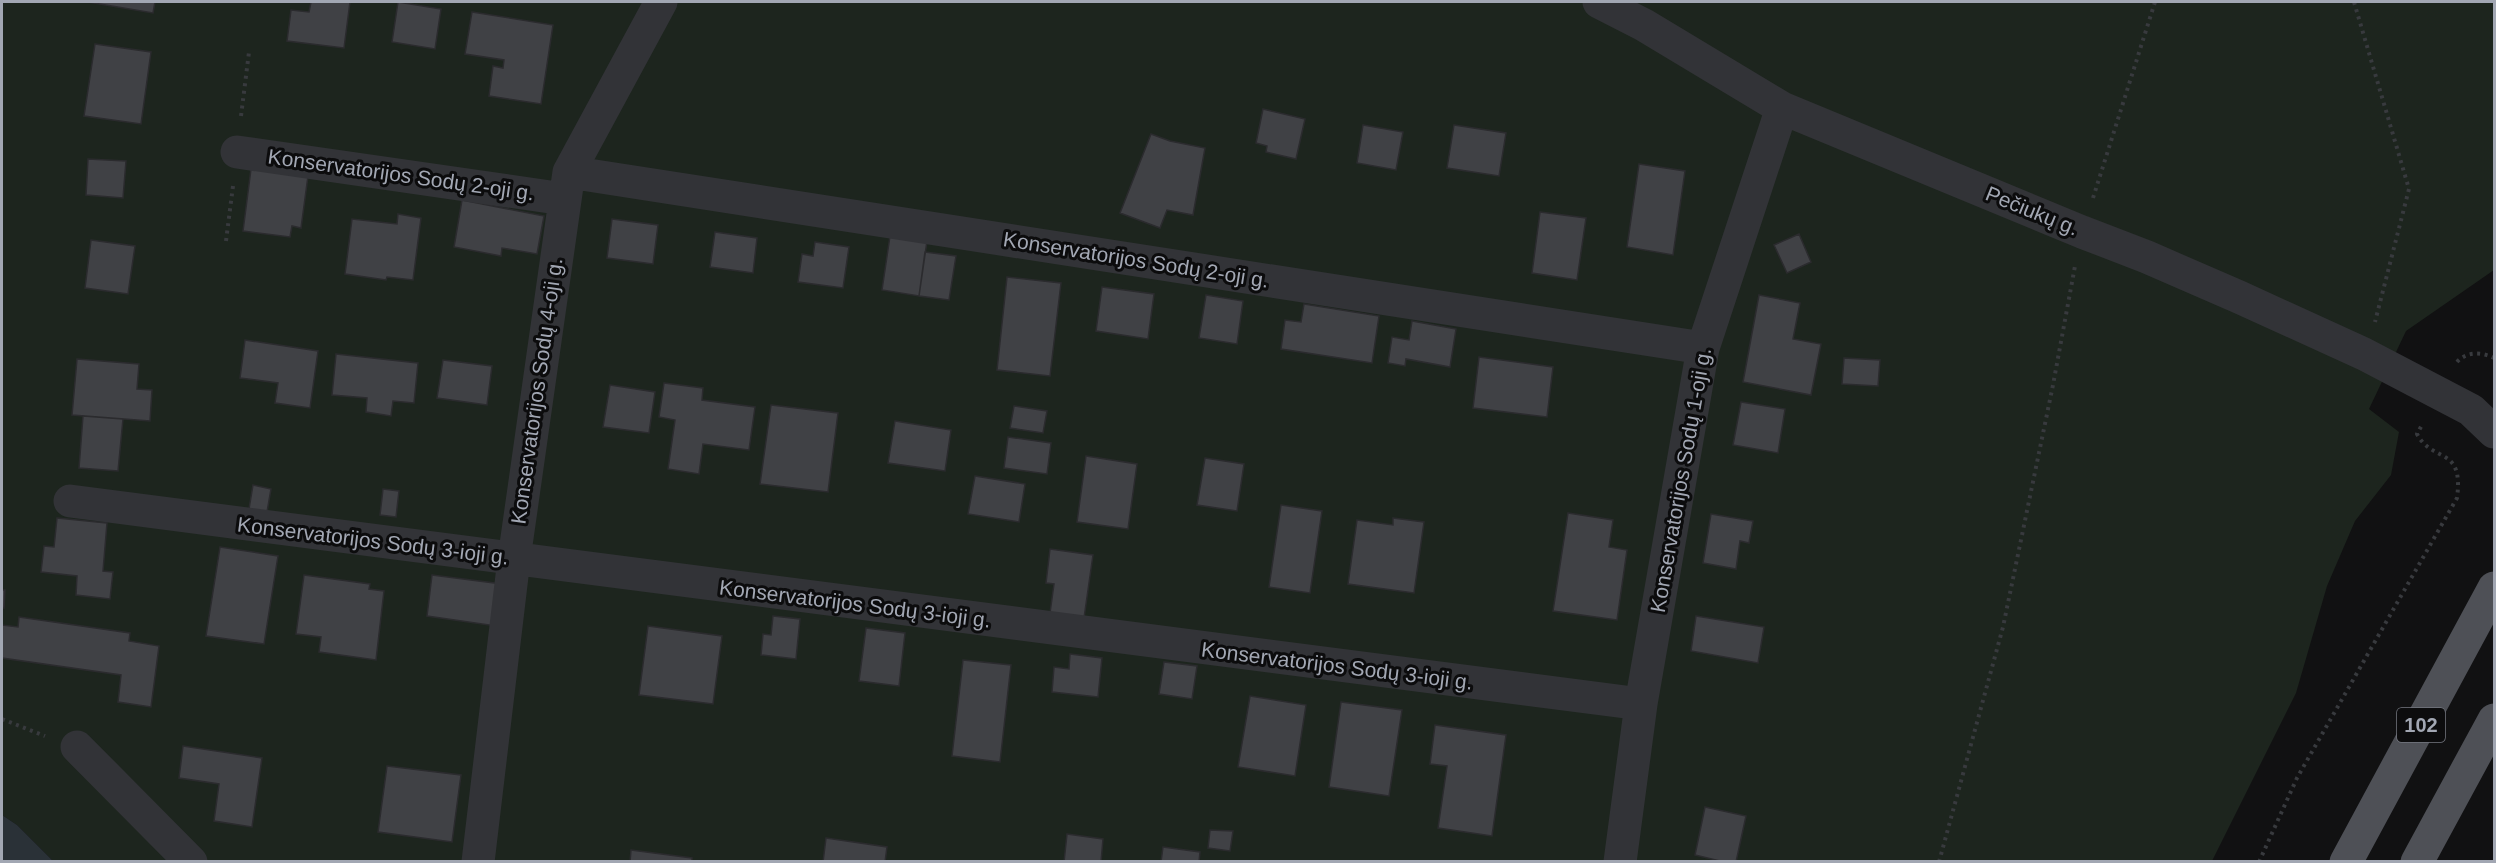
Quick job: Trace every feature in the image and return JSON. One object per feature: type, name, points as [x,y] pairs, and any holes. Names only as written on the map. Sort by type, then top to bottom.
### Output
[{"type":"main road","name":"102","points":[[2346,861],[2494,588]]},
{"type":"main road","points":[[2417,861],[2494,720]]},
{"type":"street","points":[[566,186],[661,2]]},
{"type":"street","name":"Pečiukų g.","points":[[1599,2],[1782,108],[2148,257],[2364,354],[2487,419]]},
{"type":"street","points":[[1619,2],[1644,26]]},
{"type":"street","name":"Konservatorijos Sodų 1-oji g.","points":[[1620,861],[1641,704],[1703,348],[1782,108]]},
{"type":"street","name":"Konservatorijos Sodų 2-oji g.","points":[[237,152],[566,186],[1703,348]]},
{"type":"street","name":"Konservatorijos Sodų 4-oji g.","points":[[478,861],[514,559],[566,186]]},
{"type":"street","name":"Konservatorijos Sodų 3-ioji g.","points":[[70,501],[1641,704]]},
{"type":"street","points":[[77,747],[191,861]]},
{"type":"path","points":[[1939,861],[2002,627],[2053,385],[2082,232],[2155,2]]},
{"type":"path","points":[[2354,2],[2409,189],[2372,337],[2364,354]]},
{"type":"path","points":[[2259,861],[2297,778],[2457,498],[2459,480],[2454,464],[2422,443],[2417,434],[2453,366],[2462,356],[2480,354],[2494,358]]},
{"type":"path","points":[[2,719],[77,747]]},
{"type":"shaded area","points":[[2,2],[2494,2],[2494,270],[2406,331],[2369,409],[2399,432],[2391,475],[2355,521],[2327,586],[2296,693],[2212,861],[53,861],[17,825],[2,815]]},
{"type":"shaded area","points":[[2,815],[17,825],[53,861],[2,861]]},
{"type":"building","points":[[88,2],[155,2],[153,13]]},
{"type":"building","points":[[311,2],[350,2],[344,48],[287,41],[291,10],[309,12]]},
{"type":"building","points":[[398,2],[441,9],[435,49],[392,42]]},
{"type":"building","points":[[472,12],[553,25],[541,104],[489,96],[493,66],[503,68],[504,60],[465,54]]},
{"type":"building","points":[[95,44],[151,52],[141,124],[84,116]]},
{"type":"building","points":[[1263,109],[1305,119],[1296,159],[1266,152],[1267,146],[1256,143]]},
{"type":"building","points":[[1363,125],[1403,132],[1396,170],[1357,163]]},
{"type":"building","points":[[1454,125],[1506,133],[1499,176],[1447,168]]},
{"type":"building","points":[[1151,134],[1170,141],[1205,148],[1193,215],[1167,210],[1160,228],[1120,213]]},
{"type":"building","points":[[88,159],[126,161],[123,198],[86,195]]},
{"type":"building","points":[[1639,164],[1685,171],[1673,255],[1627,247]]},
{"type":"building","points":[[251,169],[308,176],[301,228],[292,226],[290,237],[243,231]]},
{"type":"building","points":[[462,200],[544,216],[537,254],[502,248],[501,256],[454,247]]},
{"type":"building","points":[[1540,212],[1586,218],[1577,280],[1532,273]]},
{"type":"building","points":[[398,214],[421,218],[413,280],[387,277],[386,280],[345,274],[352,219],[397,224]]},
{"type":"building","points":[[612,219],[658,225],[653,264],[607,258]]},
{"type":"building","points":[[715,232],[757,238],[753,273],[710,267]]},
{"type":"building","points":[[1799,234],[1811,262],[1787,273],[1774,245]]},
{"type":"building","points":[[890,236],[927,241],[919,296],[882,290]]},
{"type":"building","points":[[91,240],[135,246],[128,294],[85,288]]},
{"type":"building","points":[[815,242],[849,247],[843,288],[798,282],[802,254],[813,256]]},
{"type":"building","points":[[925,252],[956,256],[949,300],[919,296]]},
{"type":"building","points":[[1007,277],[1061,283],[1050,376],[997,370]]},
{"type":"building","points":[[1102,287],[1154,294],[1148,339],[1096,331]]},
{"type":"building","points":[[1206,295],[1243,301],[1237,344],[1199,338]]},
{"type":"building","points":[[1759,295],[1800,303],[1793,339],[1821,344],[1811,395],[1743,382]]},
{"type":"building","points":[[1304,304],[1379,316],[1372,363],[1281,349],[1285,320],[1301,322]]},
{"type":"building","points":[[1412,321],[1456,329],[1450,367],[1406,359],[1405,366],[1388,363],[1392,337],[1409,340]]},
{"type":"building","points":[[245,340],[318,351],[310,408],[275,403],[278,383],[240,378]]},
{"type":"building","points":[[336,354],[418,363],[414,403],[393,401],[391,416],[366,412],[367,398],[332,395]]},
{"type":"building","points":[[1479,357],[1553,367],[1547,417],[1473,408]]},
{"type":"building","points":[[1844,358],[1880,360],[1878,386],[1842,384]]},
{"type":"building","points":[[77,359],[139,364],[137,389],[152,390],[150,421],[72,415]]},
{"type":"building","points":[[443,360],[492,366],[487,405],[437,398]]},
{"type":"building","points":[[664,383],[703,388],[702,400],[755,407],[749,450],[703,444],[699,474],[668,469],[675,420],[659,417]]},
{"type":"building","points":[[610,385],[655,392],[649,433],[603,427]]},
{"type":"building","points":[[1741,402],[1785,409],[1778,453],[1733,445]]},
{"type":"building","points":[[771,405],[838,413],[828,492],[760,484]]},
{"type":"building","points":[[1014,406],[1047,411],[1043,433],[1010,428]]},
{"type":"building","points":[[83,416],[123,419],[118,471],[79,468]]},
{"type":"building","points":[[895,421],[951,430],[945,471],[888,463]]},
{"type":"building","points":[[1008,437],[1051,443],[1047,474],[1004,468]]},
{"type":"building","points":[[1086,456],[1137,464],[1128,529],[1077,522]]},
{"type":"building","points":[[1205,458],[1244,464],[1237,511],[1197,505]]},
{"type":"building","points":[[975,476],[1025,484],[1019,522],[968,514]]},
{"type":"building","points":[[253,485],[271,489],[267,512],[249,509]]},
{"type":"building","points":[[383,489],[399,491],[396,517],[380,515]]},
{"type":"building","points":[[1281,505],[1322,511],[1310,593],[1269,587]]},
{"type":"building","points":[[1568,513],[1613,520],[1609,547],[1627,550],[1617,620],[1553,611]]},
{"type":"building","points":[[1711,514],[1753,521],[1749,543],[1740,541],[1736,569],[1703,563]]},
{"type":"building","points":[[57,518],[107,523],[103,571],[113,572],[110,599],[76,595],[77,576],[41,572],[44,546],[54,547]]},
{"type":"building","points":[[1393,518],[1424,522],[1414,593],[1348,584],[1357,520],[1393,525]]},
{"type":"building","points":[[220,547],[278,556],[264,644],[206,636]]},
{"type":"building","points":[[1050,549],[1093,555],[1084,618],[1050,613],[1054,584],[1046,583]]},
{"type":"building","points":[[304,575],[370,584],[369,589],[384,591],[376,660],[319,652],[321,637],[296,634]]},
{"type":"building","points":[[432,575],[502,584],[496,626],[427,616]]},
{"type":"building","points":[[2,590],[5,590],[4,608],[2,608]]},
{"type":"building","points":[[773,616],[800,619],[796,659],[761,655],[763,634],[771,635]]},
{"type":"building","points":[[1696,616],[1764,627],[1758,663],[1691,651]]},
{"type":"building","points":[[19,617],[130,633],[129,641],[159,646],[151,707],[118,702],[121,675],[2,658],[2,625],[18,627]]},
{"type":"building","points":[[648,626],[722,636],[713,704],[639,695]]},
{"type":"building","points":[[866,628],[905,633],[899,686],[859,681]]},
{"type":"building","points":[[1070,654],[1102,658],[1098,697],[1052,692],[1054,667],[1069,669]]},
{"type":"building","points":[[963,660],[1011,665],[1000,762],[952,756]]},
{"type":"building","points":[[1164,662],[1197,666],[1192,699],[1159,694]]},
{"type":"building","points":[[1250,696],[1306,705],[1295,776],[1238,767]]},
{"type":"building","points":[[1341,702],[1402,710],[1389,796],[1329,787]]},
{"type":"building","points":[[1435,725],[1506,735],[1492,836],[1438,828],[1447,766],[1430,764]]},
{"type":"building","points":[[183,746],[262,758],[252,827],[214,821],[219,784],[179,778]]},
{"type":"building","points":[[387,766],[461,775],[452,842],[378,832]]},
{"type":"building","points":[[1705,807],[1746,816],[1736,862],[1724,862],[1695,855]]},
{"type":"building","points":[[1210,830],[1233,831],[1230,851],[1208,848]]},
{"type":"building","points":[[1067,834],[1103,839],[1101,862],[1064,862]]},
{"type":"building","points":[[826,838],[887,847],[885,862],[823,862]]},
{"type":"building","points":[[1163,847],[1200,852],[1199,862],[1161,862]]},
{"type":"building","points":[[631,850],[692,858],[692,862],[630,862]]}]
